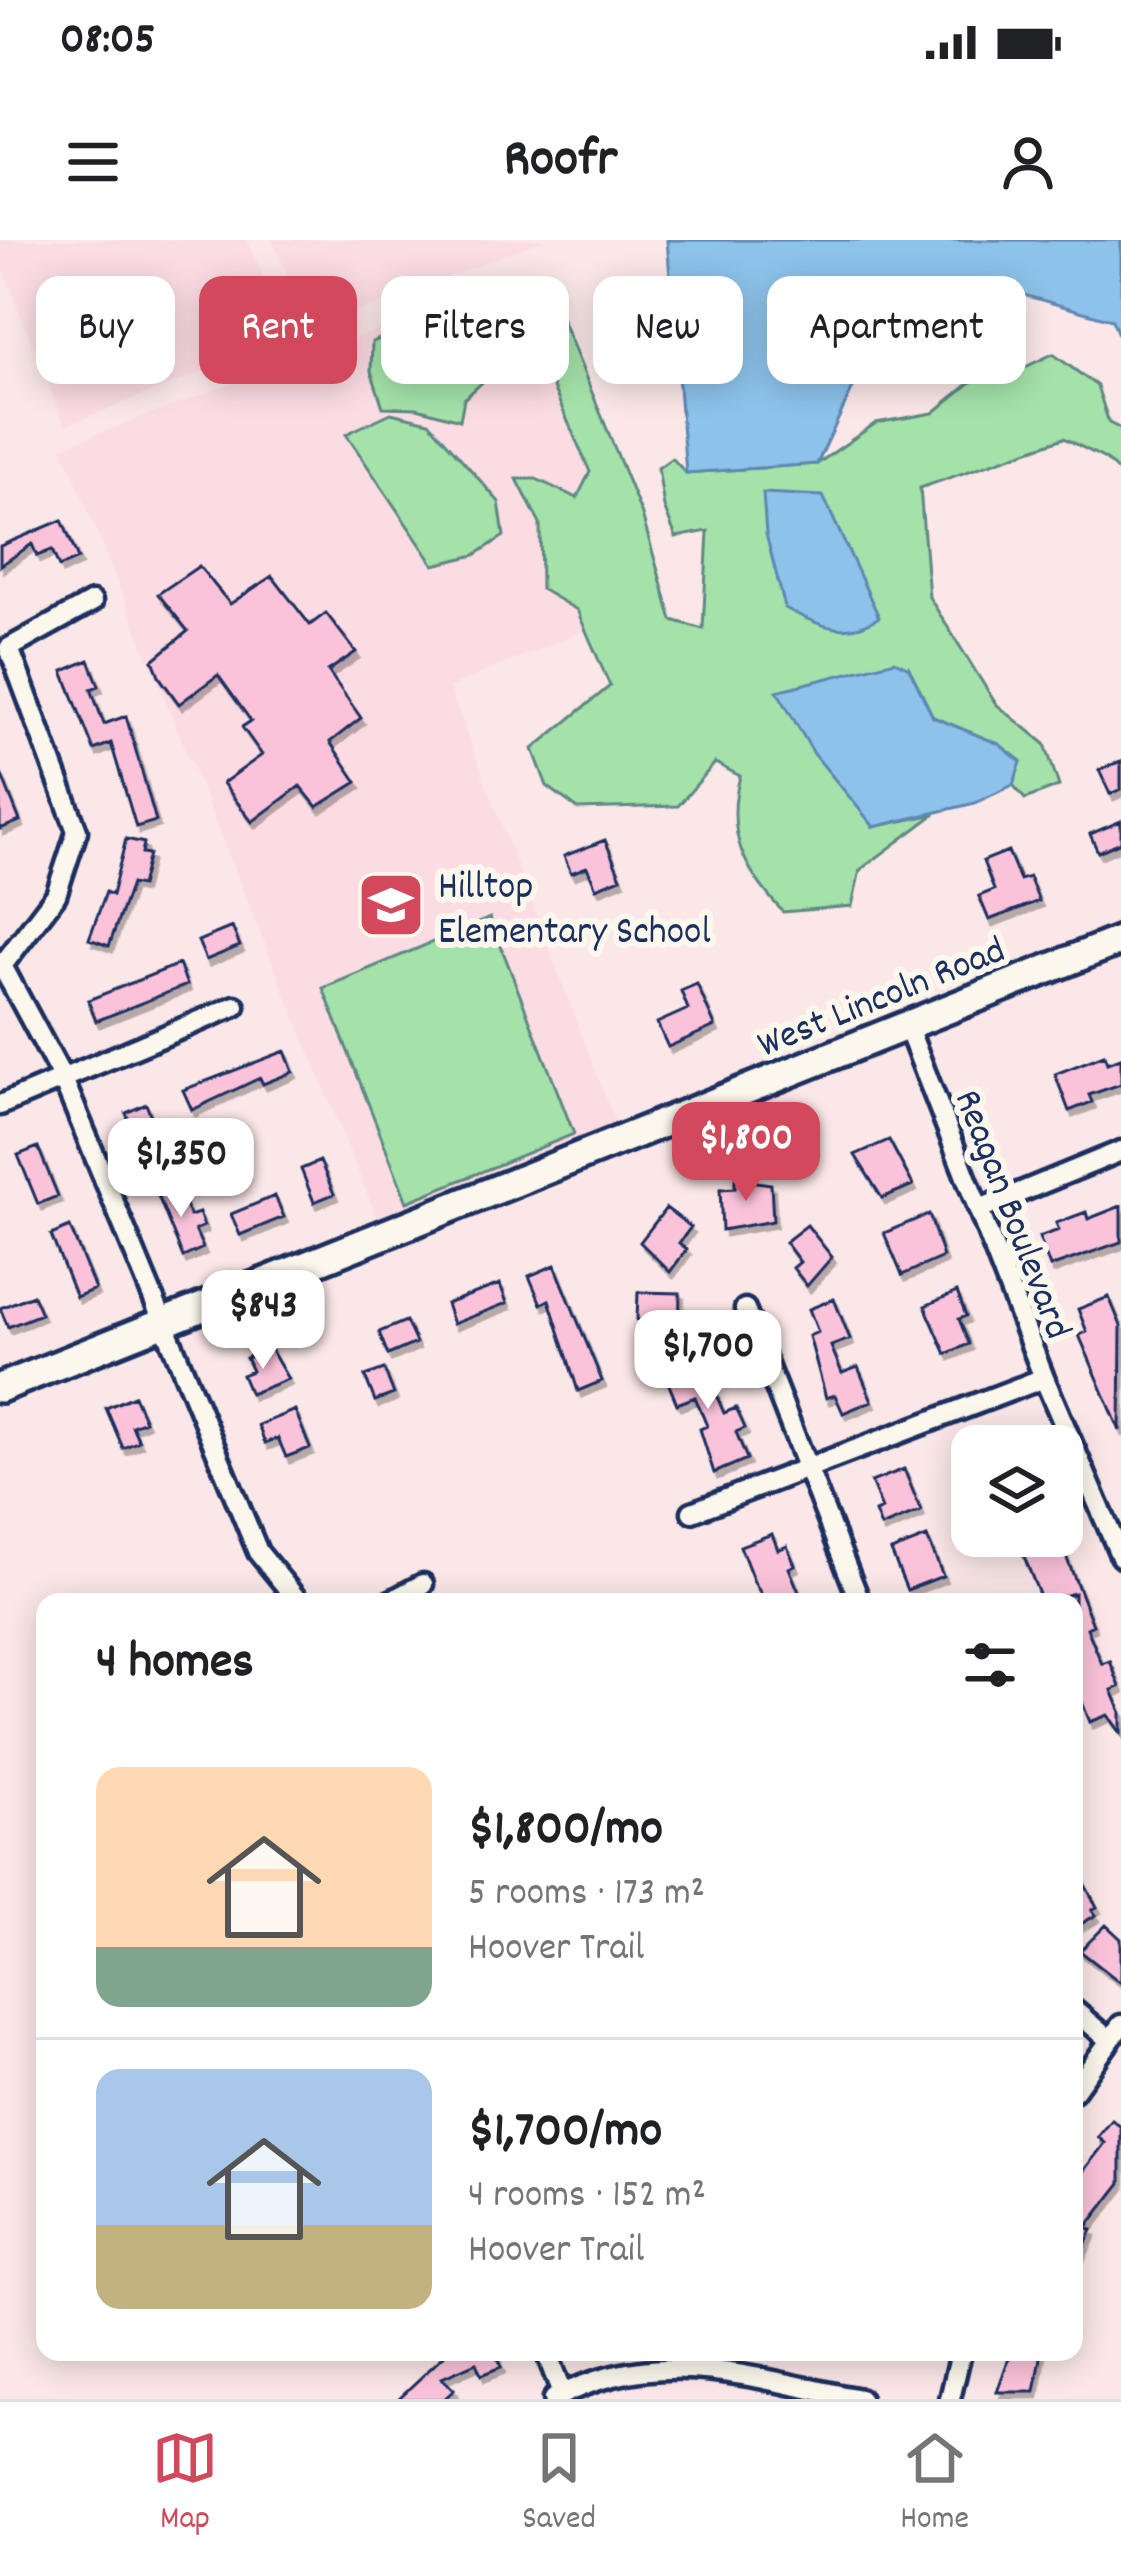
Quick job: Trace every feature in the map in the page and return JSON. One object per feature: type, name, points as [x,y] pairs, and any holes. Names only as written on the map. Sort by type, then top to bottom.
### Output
[{"type":"street","points":[[92,602],[9,648],[77,831],[56,895],[2,963],[63,1079],[257,1552],[291,1593]]},
{"type":"street","name":"West Lincoln Road","points":[[0,1388],[1121,940]]},
{"type":"street","points":[[0,1105],[235,1006]]},
{"type":"street","name":"Reagan Boulevard","points":[[907,1025],[982,1208],[1044,1378],[1121,1557]]},
{"type":"street","points":[[982,1208],[1121,1151]]},
{"type":"street","points":[[745,1309],[856,1593]]},
{"type":"street","points":[[692,1512],[1044,1378]]},
{"type":"street","points":[[406,1593],[423,1584]]},
{"type":"street","points":[[1083,2015],[1114,2031],[1083,2078]]},
{"type":"street","points":[[548,2361],[557,2397],[623,2372],[682,2365],[860,2399]]},
{"type":"street","points":[[950,2399],[959,2361]]},
{"type":"shaded area","points":[[0,240],[246,240],[264,276],[199,276],[199,373],[175,383],[175,276],[36,276],[36,353],[0,262]]},
{"type":"shaded area","points":[[272,240],[543,240],[451,276],[381,276],[381,303],[357,312],[357,276],[288,276]]},
{"type":"shaded area","name":"Hilltop Elementary School","points":[[381,329],[381,384],[569,384],[569,367],[655,601],[449,687],[616,1124],[377,1218],[62,447],[232,384],[357,384],[357,338]]},
{"type":"shaded area","points":[[48,384],[171,384],[65,426]]},
{"type":"green space","points":[[569,336],[642,515],[672,620],[703,629],[708,531],[676,537],[664,507],[658,468],[672,458],[686,473],[817,464],[876,423],[933,413],[969,384],[1026,384],[1026,367],[1053,354],[1097,386],[1109,423],[1121,429],[1121,474],[1105,459],[1064,438],[920,488],[929,597],[996,704],[1045,744],[1059,786],[1025,799],[1013,785],[1021,761],[999,744],[933,717],[909,668],[873,827],[935,814],[860,870],[852,906],[783,912],[741,850],[735,816],[740,776],[715,763],[678,806],[578,809],[547,786],[533,749],[610,686],[577,610],[541,589],[540,524],[517,479],[536,479],[577,498],[590,472],[551,384],[569,384]]},
{"type":"green space","points":[[381,338],[381,384],[480,384],[464,399],[460,420],[417,408],[383,407],[371,371],[372,342]]},
{"type":"green space","points":[[391,413],[429,422],[499,502],[504,536],[475,555],[434,565],[346,434]]},
{"type":"green space","points":[[490,918],[574,1134],[407,1202],[323,988]]},
{"type":"water","points":[[667,240],[1121,240],[1121,342],[1112,320],[1026,296],[1026,276],[767,276],[767,384],[855,384],[817,464],[686,473],[679,384],[743,384],[743,276],[670,276]]},
{"type":"water","points":[[763,493],[823,496],[879,617],[855,628],[832,628],[785,608],[766,534]]},
{"type":"water","points":[[895,661],[909,668],[933,717],[999,744],[1021,762],[1013,785],[975,803],[874,827],[814,754],[777,691]]},
{"type":"building","points":[[62,520],[78,559],[59,567],[52,550],[37,556],[32,544],[0,566],[0,546]]},
{"type":"building","points":[[199,566],[230,604],[272,576],[310,625],[326,613],[356,652],[328,671],[361,718],[330,742],[357,782],[317,807],[300,786],[252,822],[223,783],[262,755],[242,727],[251,721],[218,675],[179,704],[160,678],[153,660],[188,631],[158,594]]},
{"type":"building","points":[[89,660],[99,686],[91,689],[104,724],[126,716],[156,821],[136,827],[111,743],[94,750],[63,671]]},
{"type":"building","points":[[1121,761],[1121,789],[1110,794],[1099,770]]},
{"type":"building","points":[[0,771],[20,821],[0,829]]},
{"type":"building","points":[[1121,821],[1121,842],[1098,852],[1090,834]]},
{"type":"building","points":[[126,839],[144,843],[142,853],[149,854],[141,886],[131,884],[109,946],[89,939],[106,892],[112,895]]},
{"type":"building","points":[[605,840],[621,878],[596,888],[587,867],[571,873],[564,856]]},
{"type":"building","points":[[1008,851],[1020,880],[1029,877],[1039,901],[989,920],[979,896],[994,890],[983,861]]},
{"type":"building","points":[[232,927],[240,946],[206,960],[198,941]]},
{"type":"building","points":[[179,964],[187,985],[96,1021],[88,1000]]},
{"type":"building","points":[[697,984],[715,1026],[668,1047],[657,1023],[688,1009],[681,991]]},
{"type":"building","points":[[285,1051],[293,1072],[263,1084],[260,1078],[192,1110],[183,1090]]},
{"type":"building","points":[[1104,1055],[1107,1063],[1121,1058],[1121,1084],[1089,1095],[1092,1102],[1069,1111],[1055,1074]]},
{"type":"building","points":[[146,1104],[153,1121],[162,1117],[174,1148],[145,1160],[126,1113]]},
{"type":"building","points":[[889,1140],[913,1185],[882,1198],[855,1155]]},
{"type":"building","points":[[38,1147],[58,1196],[38,1204],[18,1155]]},
{"type":"building","points":[[320,1161],[334,1194],[314,1202],[301,1169]]},
{"type":"building","points":[[735,1179],[771,1184],[773,1221],[722,1230],[720,1189],[735,1188]]},
{"type":"building","points":[[176,1183],[190,1216],[199,1213],[204,1226],[195,1230],[203,1248],[183,1257],[156,1191]]},
{"type":"building","points":[[275,1196],[284,1217],[240,1235],[231,1214]]},
{"type":"building","points":[[1121,1206],[1121,1242],[1050,1267],[1039,1237],[1059,1230],[1056,1223],[1086,1212],[1088,1219]]},
{"type":"building","points":[[666,1208],[691,1227],[679,1243],[687,1249],[670,1272],[640,1242]]},
{"type":"building","points":[[929,1214],[943,1257],[902,1275],[884,1233]]},
{"type":"building","points":[[807,1225],[832,1257],[807,1286],[793,1268],[800,1262],[785,1242]]},
{"type":"building","points":[[70,1227],[95,1289],[76,1297],[51,1235]]},
{"type":"building","points":[[555,1265],[602,1381],[578,1391],[549,1300],[541,1304],[529,1276]]},
{"type":"building","points":[[500,1284],[507,1303],[453,1324],[446,1304]]},
{"type":"building","points":[[638,1292],[680,1293],[679,1336],[645,1335],[645,1321],[637,1320]]},
{"type":"building","points":[[957,1292],[966,1316],[959,1319],[969,1344],[946,1354],[925,1306]]},
{"type":"building","points":[[33,1295],[41,1314],[8,1327],[0,1308]]},
{"type":"building","points":[[1109,1297],[1121,1326],[1120,1431],[1079,1335],[1087,1332],[1078,1309]]},
{"type":"building","points":[[834,1299],[850,1339],[831,1346],[842,1373],[858,1367],[872,1401],[843,1413],[835,1395],[826,1398],[809,1336],[818,1332],[809,1309]]},
{"type":"building","points":[[406,1321],[416,1343],[388,1355],[379,1332]]},
{"type":"building","points":[[270,1348],[288,1379],[250,1394],[242,1375],[252,1371],[246,1358]]},
{"type":"building","points":[[698,1353],[724,1413],[736,1408],[745,1428],[736,1432],[747,1459],[714,1473],[700,1429],[707,1426],[695,1397],[677,1404],[662,1368]]},
{"type":"building","points":[[384,1369],[394,1394],[375,1401],[365,1376]]},
{"type":"building","points":[[134,1396],[145,1421],[132,1426],[139,1441],[123,1448],[106,1408]]},
{"type":"building","points":[[295,1410],[310,1448],[286,1457],[278,1438],[265,1443],[258,1425]]},
{"type":"building","points":[[904,1469],[921,1511],[881,1527],[875,1512],[882,1509],[871,1482]]},
{"type":"building","points":[[772,1534],[778,1550],[787,1546],[795,1565],[789,1568],[799,1593],[761,1593],[740,1546]]},
{"type":"building","points":[[927,1537],[943,1576],[907,1590],[891,1551]]},
{"type":"building","points":[[1024,1557],[1066,1557],[1080,1593],[1038,1593]]},
{"type":"building","points":[[1083,1600],[1093,1625],[1087,1628],[1102,1664],[1110,1661],[1120,1687],[1112,1690],[1121,1712],[1121,1733],[1108,1715],[1090,1722],[1083,1704]]},
{"type":"building","points":[[1083,1881],[1097,1907],[1092,1910],[1096,1915],[1083,1923]]},
{"type":"building","points":[[1106,1925],[1121,1939],[1121,1983],[1083,1953]]},
{"type":"building","points":[[1112,2120],[1121,2127],[1121,2183],[1086,2228],[1092,2230],[1083,2250],[1083,2171],[1105,2143],[1098,2137]]},
{"type":"building","points":[[438,2361],[498,2361],[501,2367],[481,2375],[476,2363],[442,2378],[454,2390],[444,2399],[398,2399]]},
{"type":"building","points":[[1008,2361],[1040,2361],[1035,2392],[997,2392]]},
{"type":"place","name":"Hilltop Elementary School","points":[[391,905]]}]
